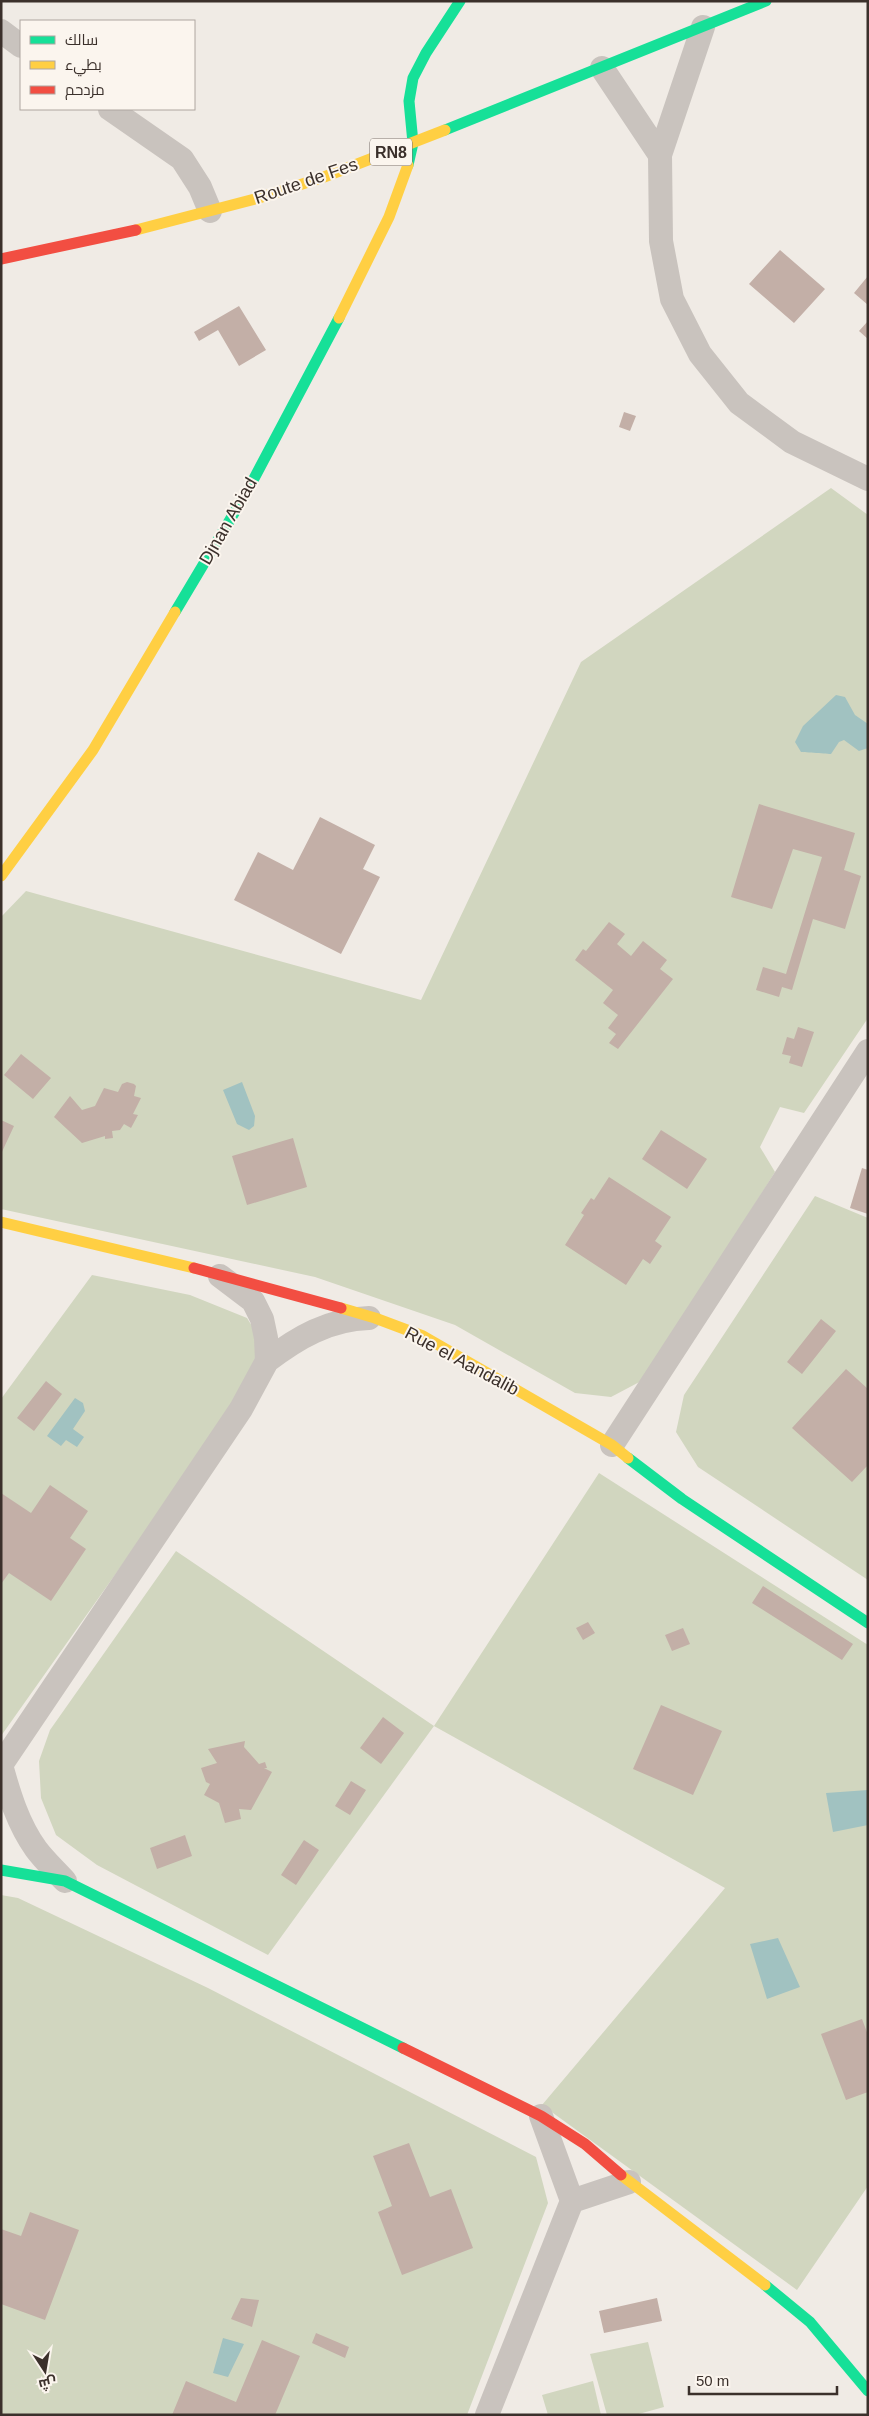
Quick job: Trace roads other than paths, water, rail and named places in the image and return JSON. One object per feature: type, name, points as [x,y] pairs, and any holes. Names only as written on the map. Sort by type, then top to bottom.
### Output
[{"type":"street","name":"Djnan Abiad","points":[[1,876],[92,750],[249,488],[320,356],[389,217],[407,167],[413,143],[409,101],[413,78],[426,53],[460,1]]},
{"type":"street","name":"Route de Fes","points":[[1,259],[114,236],[259,198],[315,180],[602,68],[766,1]]},
{"type":"street","points":[[703,27],[660,155],[661,241],[672,299],[700,354],[739,403],[792,442],[868,479]]},
{"type":"street","points":[[1,31],[20,45]]},
{"type":"street","points":[[602,68],[660,155]]},
{"type":"street","points":[[111,110],[182,159],[200,187],[210,211]]},
{"type":"street","points":[[612,1445],[868,1051]]},
{"type":"street","name":"Rue el Aandalib","points":[[1,1222],[216,1273],[375,1318],[423,1336],[612,1445],[682,1499],[868,1624]]},
{"type":"street","points":[[216,1273],[253,1301],[262,1319],[266,1338],[266,1361]]},
{"type":"street","points":[[65,1881],[36,1849],[21,1823],[1,1765],[241,1409],[266,1361],[286,1346],[323,1327],[349,1318],[375,1318]]},
{"type":"street","points":[[1,1870],[65,1881],[541,2116],[585,2144],[629,2182],[729,2256],[810,2322],[868,2390]]},
{"type":"street","points":[[487,2415],[572,2202],[541,2116]]},
{"type":"street","points":[[572,2202],[629,2182]]},
{"type":"water","points":[[836,695],[845,697],[855,715],[868,724],[868,748],[859,751],[844,740],[839,742],[831,754],[801,752],[795,742],[803,726]]},
{"type":"water","points":[[242,1082],[255,1116],[254,1126],[249,1130],[237,1124],[223,1090]]},
{"type":"water","points":[[75,1398],[83,1403],[85,1411],[73,1429],[84,1437],[77,1447],[66,1440],[61,1446],[47,1436]]},
{"type":"water","points":[[868,1790],[868,1825],[833,1832],[826,1793]]},
{"type":"water","points":[[778,1938],[800,1987],[767,1999],[750,1944]]},
{"type":"water","points":[[223,2338],[244,2344],[228,2377],[213,2373]]}]
